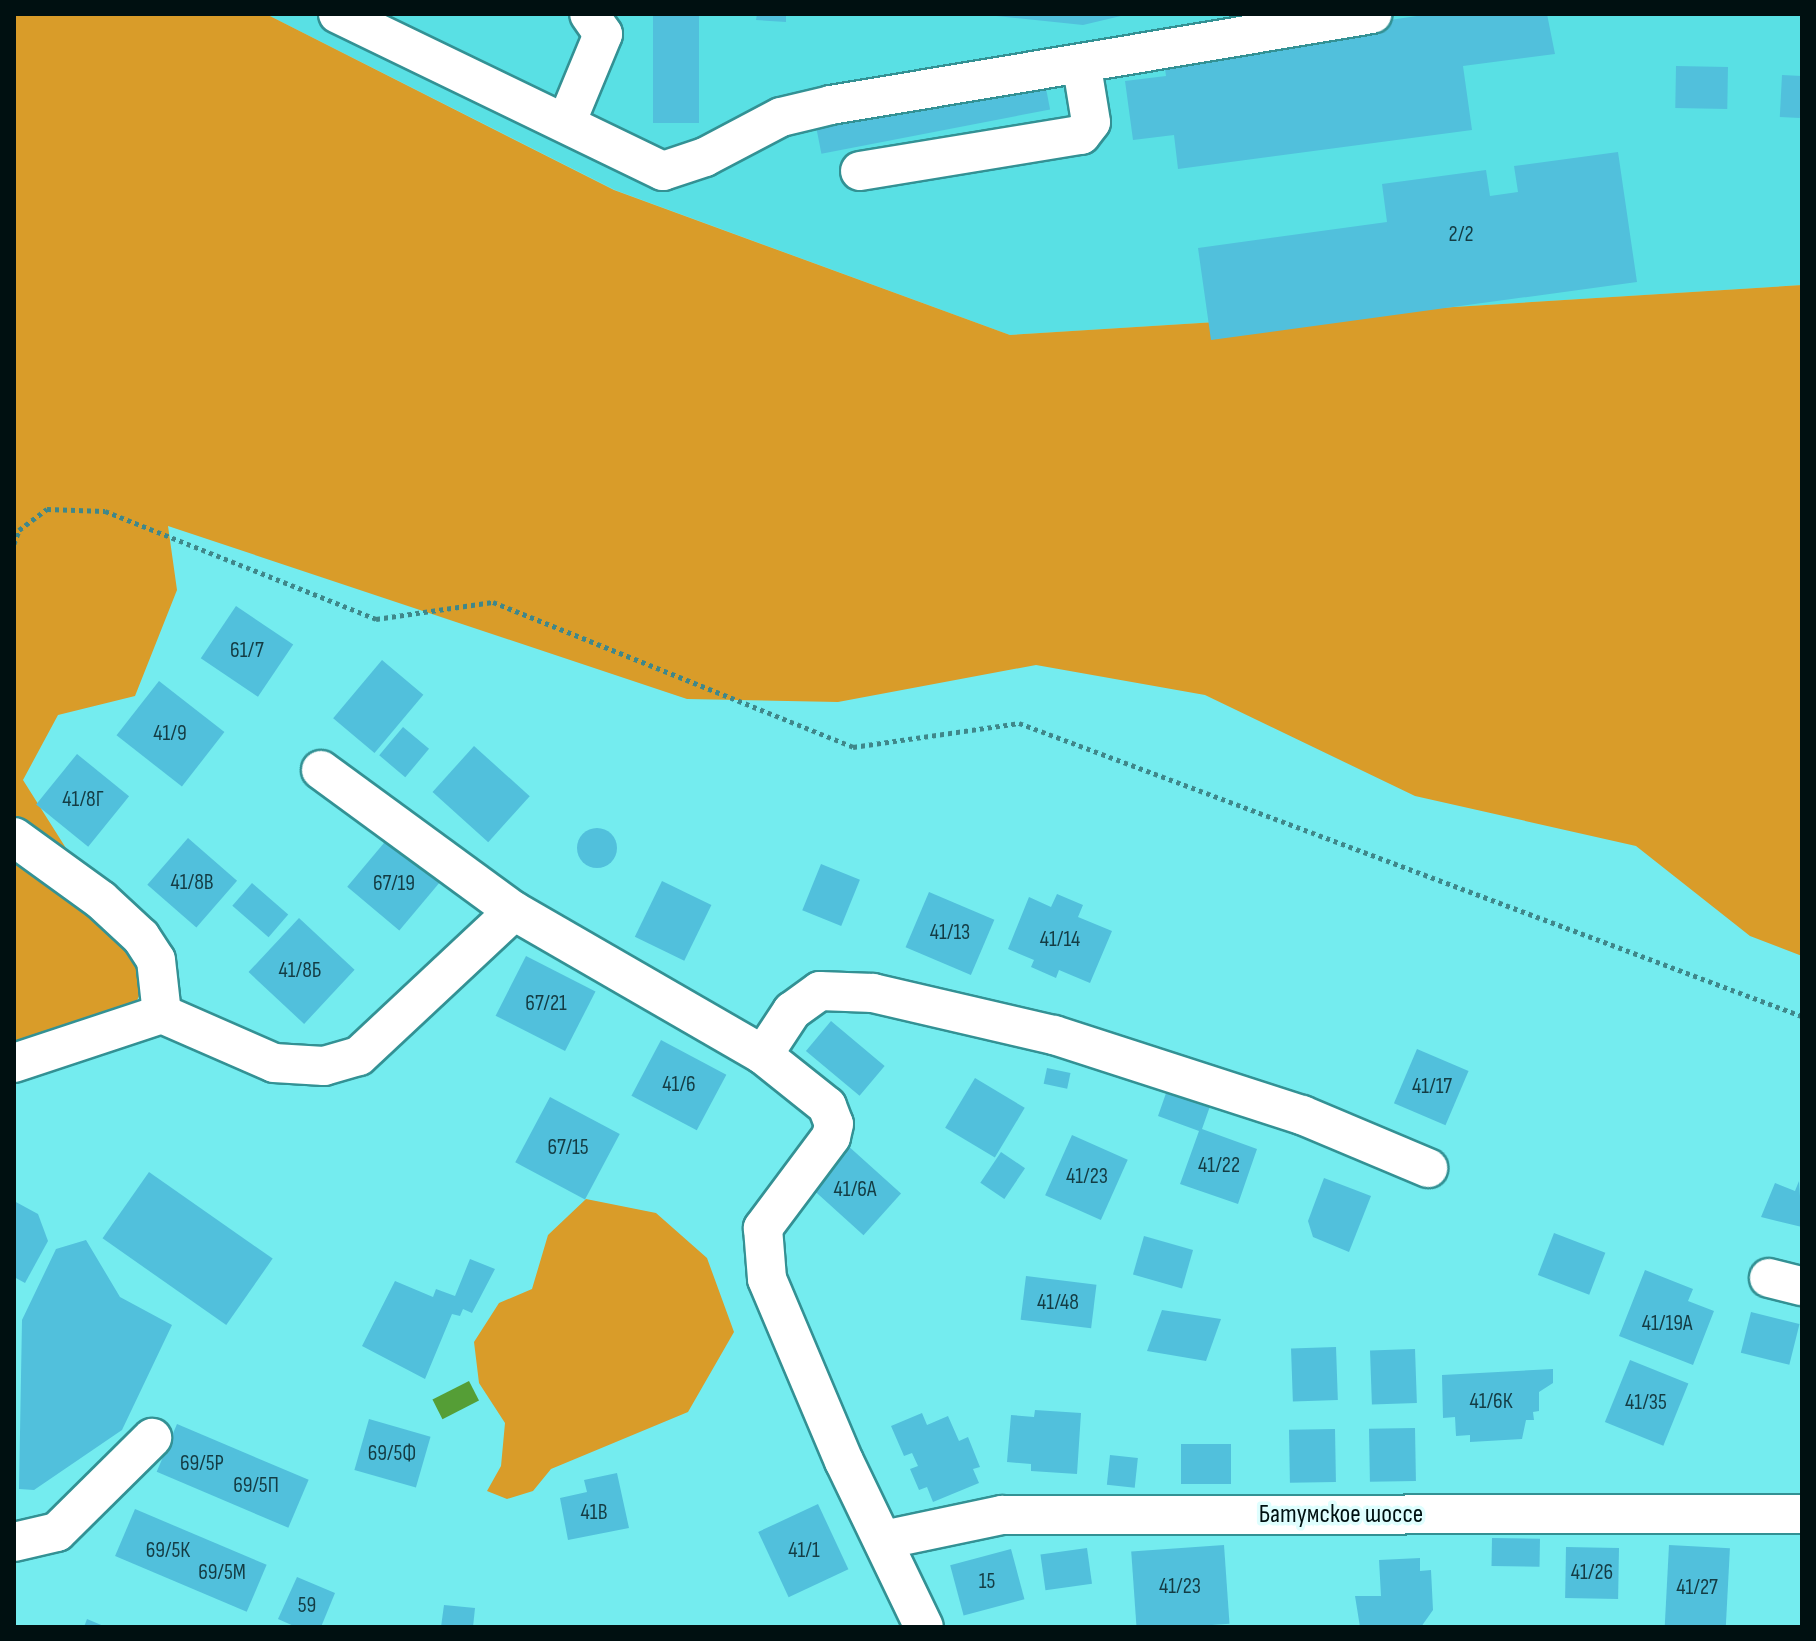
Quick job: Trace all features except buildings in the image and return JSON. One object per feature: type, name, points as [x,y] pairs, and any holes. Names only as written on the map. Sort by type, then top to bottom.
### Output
[{"type":"street","points":[[338,14],[567,121],[663,171],[705,157],[781,117],[1082,67],[1372,14]]},
{"type":"street","points":[[567,121],[603,34],[589,14]]},
{"type":"street","points":[[860,171],[1081,135],[1091,122],[1082,67]]},
{"type":"street","points":[[321,770],[514,911],[763,1055],[827,1106],[834,1124],[831,1137],[763,1228],[767,1279],[844,1461],[924,1627]]},
{"type":"street","points":[[14,837],[101,900],[141,937],[156,960],[162,1014]]},
{"type":"street","points":[[14,1063],[162,1014],[274,1063],[324,1066],[359,1056],[514,911]]},
{"type":"street","points":[[763,1055],[792,1011],[820,991],[873,993],[1083,1045],[1302,1115],[1428,1168]]},
{"type":"street","points":[[14,1542],[57,1532],[152,1438]]},
{"type":"street","name":"Батумское шоссе","points":[[883,1540],[1002,1515],[1802,1514]]},
{"type":"path","points":[[14,544],[19,530],[47,509],[105,511],[376,619],[493,602],[853,747],[1019,723],[1802,1016]]},
{"type":"shaded area","points":[[14,14],[266,14],[614,190],[1010,335],[1802,285],[1802,956],[1750,936],[1636,846],[1415,796],[1205,695],[1036,665],[838,702],[687,699],[168,526],[177,590],[135,696],[58,715],[23,780],[139,964],[141,992],[133,1009],[14,1046]]},
{"type":"shaded area","points":[[266,14],[1802,14],[1802,285],[1010,335],[615,190]]},
{"type":"shaded area","points":[[586,1199],[656,1213],[707,1258],[734,1332],[688,1412],[551,1469],[533,1491],[507,1499],[487,1491],[501,1466],[505,1423],[479,1383],[474,1342],[499,1303],[532,1289],[548,1235]]},
{"type":"shaded area","points":[[469,1381],[479,1401],[442,1419],[432,1400]]}]
